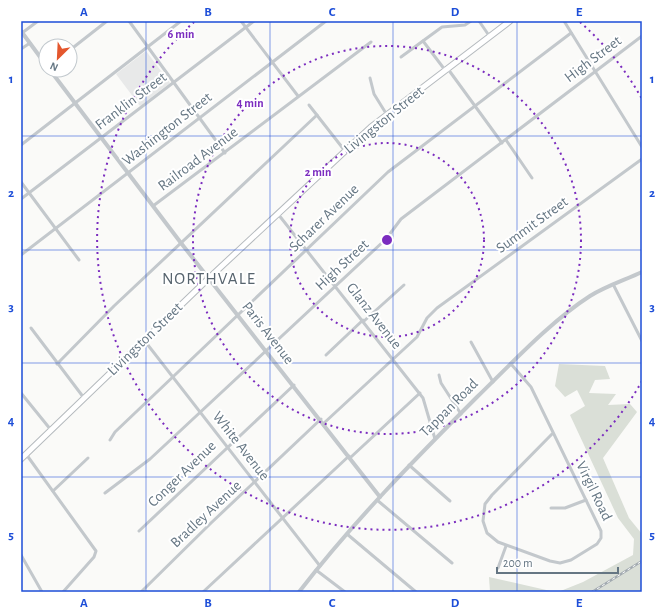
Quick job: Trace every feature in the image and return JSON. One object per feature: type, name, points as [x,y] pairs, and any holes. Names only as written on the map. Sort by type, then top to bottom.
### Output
[{"type":"main road","name":"Livingston Street","points":[[21,459],[209,278],[345,151],[387,114],[510,21]]},
{"type":"street","points":[[38,21],[22,32],[38,54]]},
{"type":"street","points":[[78,44],[107,21]]},
{"type":"street","points":[[129,21],[225,153]]},
{"type":"street","points":[[21,144],[181,21]]},
{"type":"street","points":[[241,21],[298,96]]},
{"type":"street","name":"Franklin Street","points":[[21,199],[254,21]]},
{"type":"street","name":"Washington Street","points":[[21,256],[326,21]]},
{"type":"street","points":[[401,57],[442,27],[466,25],[471,21]]},
{"type":"street","points":[[479,21],[490,37]]},
{"type":"street","points":[[564,21],[642,147]]},
{"type":"street","name":"Scharer Avenue","points":[[110,440],[115,432],[239,316],[388,172],[571,33]]},
{"type":"street","name":"High Street","points":[[105,493],[150,459],[386,239],[401,219],[642,36]]},
{"type":"street","points":[[423,41],[475,106],[502,143]]},
{"type":"street","name":"Railroad Avenue","points":[[153,206],[371,42]]},
{"type":"street","points":[[21,49],[30,43]]},
{"type":"street","name":"Paris Avenue","points":[[56,78],[181,243],[350,457],[378,498],[452,563]]},
{"type":"street","points":[[370,78],[374,94],[387,114]]},
{"type":"street","points":[[309,105],[345,151]]},
{"type":"street","points":[[57,364],[114,306],[317,115]]},
{"type":"street","points":[[506,140],[532,178]]},
{"type":"street","name":"Summit Street","points":[[435,310],[642,159]]},
{"type":"street","points":[[21,182],[79,260]]},
{"type":"street","name":"Glanz Avenue","points":[[278,214],[364,320],[420,393],[423,398],[435,439]]},
{"type":"street","name":"Tappan Road","points":[[299,592],[378,498],[435,439],[512,364],[578,304],[604,288],[614,286],[642,272]]},
{"type":"street","points":[[326,355],[404,285]]},
{"type":"street","points":[[614,286],[642,341]]},
{"type":"street","name":"Bradley Avenue","points":[[141,592],[255,482],[417,337],[427,318],[435,310]]},
{"type":"street","points":[[30,328],[84,398]]},
{"type":"street","name":"White Avenue","points":[[144,340],[172,378],[320,566]]},
{"type":"street","points":[[471,342],[493,382]]},
{"type":"street","name":"Virgil Road","points":[[506,546],[555,562],[571,560],[597,544],[601,538],[601,531],[531,387],[512,364]]},
{"type":"street","points":[[439,375],[441,383],[461,414]]},
{"type":"street","name":"Conger Avenue","points":[[139,531],[227,446],[294,385]]},
{"type":"street","points":[[21,393],[51,430]]},
{"type":"street","points":[[203,592],[282,517],[420,393]]},
{"type":"street","points":[[498,568],[506,546],[494,540],[487,533],[483,521],[485,504],[492,495],[554,433]]},
{"type":"street","points":[[26,454],[96,551]]},
{"type":"street","points":[[53,491],[88,458]]},
{"type":"street","points":[[409,465],[450,502]]},
{"type":"street","points":[[551,508],[565,508],[586,500]]},
{"type":"street","points":[[347,534],[416,592]]},
{"type":"street","points":[[63,592],[94,557],[96,551],[102,548]]},
{"type":"street","points":[[21,555],[42,592]]},
{"type":"street","points":[[316,570],[344,592]]},
{"type":"shaded area","points":[[146,51],[170,83],[140,106],[116,74]]},
{"type":"shaded area","points":[[559,364],[605,366],[610,379],[595,380],[589,393],[616,394],[608,405],[630,404],[637,412],[603,458],[629,518],[642,534],[642,592],[558,592],[583,582],[633,555],[634,539],[618,518],[570,415],[585,406],[577,390],[565,397],[555,386]]},
{"type":"shaded area","points":[[489,577],[555,592],[490,592]]},
{"type":"railway","points":[[592,592],[642,561]]},
{"type":"district","name":"NORTHVALE","points":[[209,278]]}]
